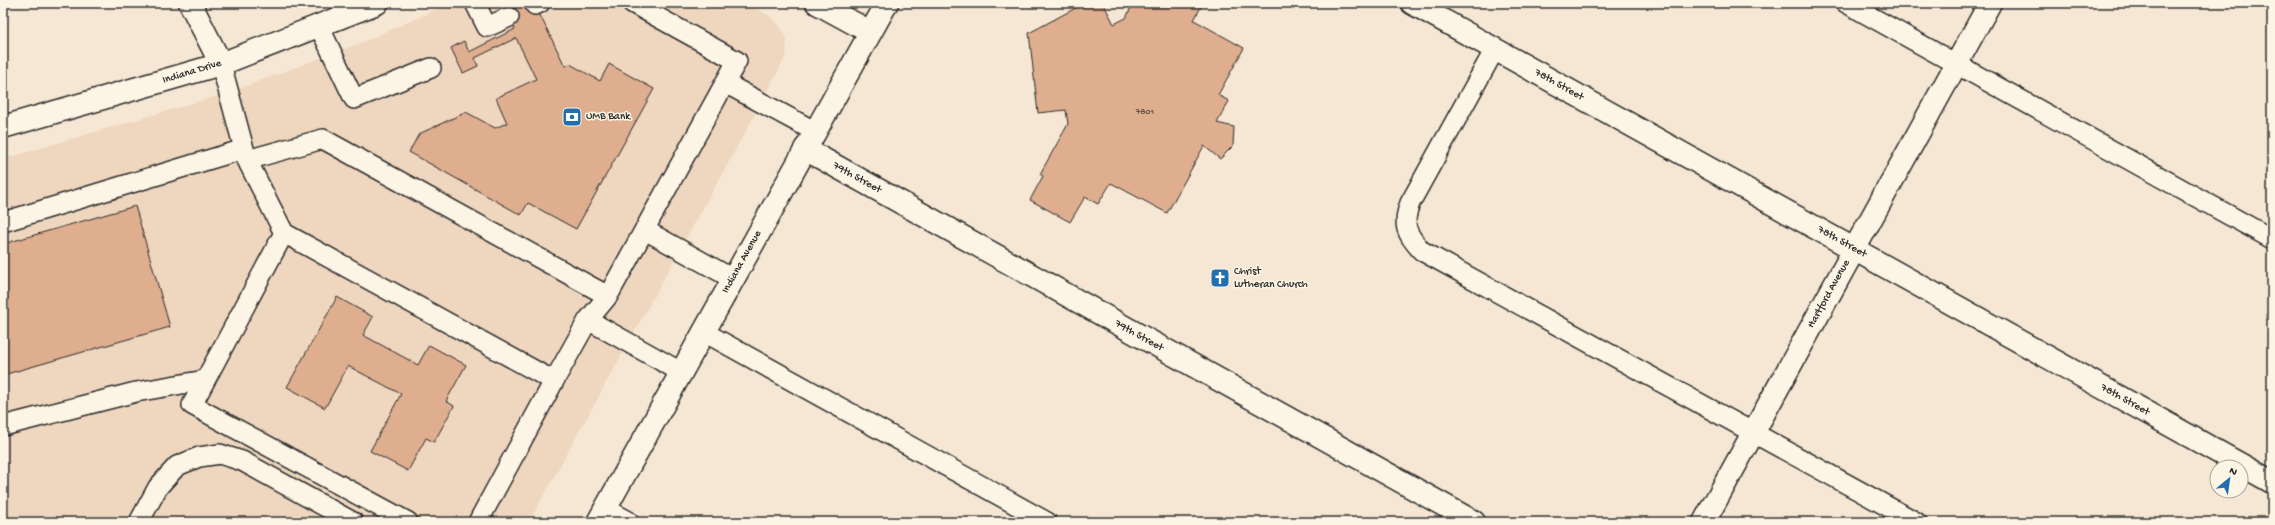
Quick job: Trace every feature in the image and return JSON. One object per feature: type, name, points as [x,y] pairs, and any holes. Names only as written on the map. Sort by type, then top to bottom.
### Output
[{"type":"street","points":[[190,3],[221,64]]},
{"type":"street","name":"Indiana Drive","points":[[3,127],[221,64],[377,3]]},
{"type":"street","points":[[817,3],[870,32]]},
{"type":"street","name":"Indiana Avenue","points":[[602,516],[886,3]]},
{"type":"street","name":"78th Street","points":[[1412,3],[2272,482]]},
{"type":"street","name":"Hartford Avenue","points":[[1704,522],[1990,3]]},
{"type":"street","name":"79th Street","points":[[810,141],[1474,522]]},
{"type":"street","points":[[602,516],[627,522]]},
{"type":"lane","points":[[475,3],[487,27],[509,17]]},
{"type":"lane","points":[[478,522],[588,320],[608,296],[738,61],[632,3]]},
{"type":"lane","points":[[1846,3],[2272,239]]},
{"type":"lane","points":[[319,26],[354,99],[431,68]]},
{"type":"lane","points":[[1495,49],[1410,203],[1405,215],[1406,230],[1412,240],[1422,250],[1916,522]]},
{"type":"lane","points":[[221,64],[246,154],[284,233],[554,381]]},
{"type":"lane","points":[[725,83],[810,141]]},
{"type":"lane","points":[[3,222],[246,154],[323,139],[608,296]]},
{"type":"lane","points":[[645,230],[733,279]]},
{"type":"lane","points":[[284,233],[192,405],[408,522]]},
{"type":"lane","points":[[588,320],[681,372]]},
{"type":"lane","points":[[704,332],[1047,522]]},
{"type":"lane","points":[[3,426],[136,392],[205,380]]},
{"type":"lane","points":[[139,522],[158,487],[177,466],[198,457],[220,454],[242,461],[353,522]]},
{"type":"shaded area","points":[[450,3],[747,3],[771,17],[782,29],[787,40],[786,56],[747,129],[529,522],[3,522],[3,159],[224,94],[366,41]]},
{"type":"building","name":"UMB Bank","points":[[522,3],[534,3],[565,66],[570,64],[600,81],[609,64],[654,89],[576,229],[528,203],[521,215],[409,152],[419,134],[466,112],[495,128],[507,123],[496,98],[536,79],[516,38],[475,58],[478,66],[463,73],[451,48],[464,41],[469,52],[515,29],[506,11]]},
{"type":"building","points":[[1085,3],[1103,3],[1114,24],[1126,18],[1133,3],[1203,3],[1194,20],[1244,48],[1218,95],[1229,101],[1217,123],[1234,127],[1233,146],[1220,159],[1204,146],[1167,213],[1111,183],[1098,204],[1085,197],[1070,222],[1030,200],[1043,176],[1040,174],[1068,124],[1066,110],[1038,113],[1029,33]]},
{"type":"building","points":[[135,206],[170,327],[3,375],[3,244]]},
{"type":"building","points":[[337,297],[373,317],[363,335],[418,365],[429,345],[466,365],[446,401],[454,406],[434,442],[426,438],[408,471],[370,451],[401,394],[348,366],[325,408],[287,387]]},
{"type":"place","name":"UMB Bank","points":[[572,117]]},
{"type":"place","name":"Christ Lutheran Church","points":[[1220,278]]}]
